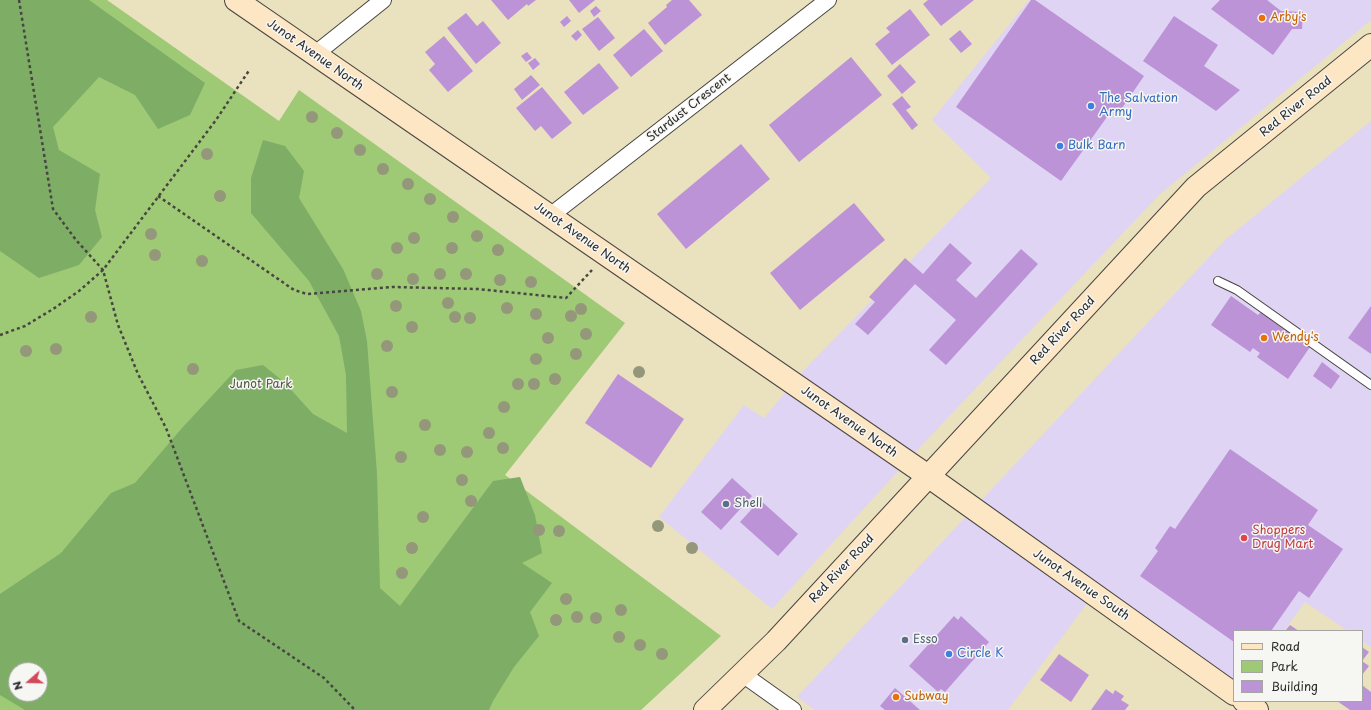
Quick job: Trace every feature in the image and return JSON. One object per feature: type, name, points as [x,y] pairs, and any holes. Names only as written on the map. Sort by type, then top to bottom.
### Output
[{"type":"main road","name":"Junot Avenue North","points":[[236,0],[928,476]]},
{"type":"main road","name":"Red River Road","points":[[776,641],[1196,187],[1371,45]]},
{"type":"main road","name":"Junot Avenue South","points":[[928,476],[1233,693]]},
{"type":"main road","points":[[723,710],[776,641]]},
{"type":"main road","points":[[706,710],[776,641]]},
{"type":"main road","points":[[1245,702],[1257,710]]},
{"type":"street","points":[[314,55],[383,0]]},
{"type":"street","name":"Stardust Crescent","points":[[550,216],[828,0]]},
{"type":"street","points":[[748,678],[792,710]]},
{"type":"lane","points":[[1218,281],[1237,290],[1371,385]]},
{"type":"path","points":[[19,0],[54,209],[76,240],[103,270],[118,325],[138,374],[166,428],[239,621],[324,678],[355,710]]},
{"type":"path","points":[[0,335],[25,326],[53,309],[79,291],[103,270],[216,120],[250,69]]},
{"type":"path","points":[[158,196],[294,290],[308,294],[393,287],[463,288],[522,292],[566,298],[606,255]]},
{"type":"shaded area","points":[[1029,0],[1371,0],[1371,20],[1159,195],[923,444],[772,609],[659,517],[744,405],[764,418],[805,369],[991,178],[932,120]]},
{"type":"shaded area","points":[[1371,121],[1371,647],[1363,642],[1363,630],[1347,630],[1305,602],[1285,630],[1233,630],[1233,679],[1100,586],[1008,710],[815,710],[797,697],[1225,240]]},
{"type":"green space","name":"Junot Park","points":[[0,0],[107,0],[279,121],[299,90],[625,323],[505,475],[721,636],[641,710],[0,710]]},
{"type":"green space","points":[[0,0],[89,0],[205,83],[190,115],[158,129],[135,95],[99,77],[53,127],[59,150],[100,174],[95,210],[102,237],[79,265],[39,278],[0,251]]},
{"type":"green space","points":[[263,140],[285,146],[304,171],[299,198],[343,269],[361,311],[367,341],[377,474],[380,588],[400,606],[493,481],[520,477],[535,515],[542,553],[522,563],[552,583],[530,612],[539,636],[514,667],[489,710],[25,710],[12,702],[48,702],[48,662],[8,662],[8,700],[0,695],[0,594],[61,553],[111,493],[135,483],[182,428],[236,370],[263,365],[284,382],[313,414],[347,433],[346,375],[339,336],[309,281],[251,213],[251,178]]},
{"type":"building","points":[[491,0],[536,0],[528,6],[527,4],[508,20]]},
{"type":"building","points":[[569,0],[595,0],[579,13]]},
{"type":"building","points":[[672,0],[689,0],[702,15],[665,45],[648,23],[667,7],[666,5]]},
{"type":"building","points":[[928,0],[974,0],[941,26],[923,4]]},
{"type":"building","points":[[1031,0],[1035,0],[1144,76],[1118,114],[1112,110],[1061,181],[956,107]]},
{"type":"building","points":[[1220,0],[1267,0],[1281,11],[1303,12],[1302,29],[1292,29],[1273,55],[1211,9]]},
{"type":"building","points":[[596,6],[601,11],[594,17],[590,11]]},
{"type":"building","points":[[910,9],[930,35],[892,65],[875,44],[890,32],[886,28]]},
{"type":"building","points":[[466,13],[477,26],[483,21],[501,43],[476,64],[447,28]]},
{"type":"building","points":[[567,16],[571,21],[564,27],[560,22]]},
{"type":"building","points":[[1174,16],[1218,45],[1204,66],[1240,90],[1216,111],[1143,61]]},
{"type":"building","points":[[598,17],[615,38],[599,51],[582,29]]},
{"type":"building","points":[[644,29],[663,51],[631,77],[613,55]]},
{"type":"building","points":[[578,30],[582,35],[576,41],[571,36]]},
{"type":"building","points":[[960,30],[972,44],[961,53],[949,39]]},
{"type":"building","points":[[444,36],[473,71],[448,92],[429,70],[435,64],[425,52]]},
{"type":"building","points":[[527,52],[532,58],[526,62],[521,56]]},
{"type":"building","points":[[851,57],[882,95],[799,162],[769,125]]},
{"type":"building","points":[[535,58],[540,64],[533,70],[528,63]]},
{"type":"building","points":[[599,63],[619,88],[583,115],[564,92]]},
{"type":"building","points":[[900,64],[916,82],[902,94],[887,76]]},
{"type":"building","points":[[531,75],[540,85],[522,100],[514,89]]},
{"type":"building","points":[[542,87],[572,123],[552,139],[541,126],[535,131],[516,108]]},
{"type":"building","points":[[902,96],[911,107],[906,110],[918,125],[912,130],[892,104]]},
{"type":"building","points":[[741,144],[770,179],[686,249],[657,214]]},
{"type":"building","points":[[854,203],[885,240],[800,310],[770,273]]},
{"type":"building","points":[[950,243],[972,263],[956,280],[976,298],[1021,249],[1038,264],[946,365],[929,350],[956,320],[915,284],[868,335],[855,324],[875,302],[869,297],[905,258],[923,274]]},
{"type":"building","name":"Wendy's","points":[[1231,296],[1258,315],[1261,312],[1271,319],[1273,316],[1302,336],[1299,339],[1310,347],[1288,379],[1257,357],[1260,353],[1253,348],[1250,352],[1211,325]]},
{"type":"building","points":[[1371,306],[1371,354],[1348,338]]},
{"type":"building","points":[[1322,362],[1340,376],[1331,389],[1313,376]]},
{"type":"building","points":[[618,374],[684,419],[651,468],[585,423]]},
{"type":"building","name":"Shoppers Drug Mart","points":[[1230,449],[1318,510],[1308,525],[1343,549],[1309,598],[1299,591],[1272,630],[1233,630],[1233,641],[1140,576],[1158,551],[1155,548],[1170,526],[1175,529]]},
{"type":"building","name":"Shell","points":[[732,478],[752,496],[721,530],[701,512]]},
{"type":"building","points":[[760,500],[798,534],[778,556],[740,522]]},
{"type":"building","name":"Circle K","points":[[954,616],[958,620],[961,616],[989,642],[945,692],[941,689],[938,692],[909,666]]},
{"type":"building","points":[[1290,625],[1298,630],[1286,630]]},
{"type":"building","points":[[1363,648],[1369,652],[1363,660]]},
{"type":"building","points":[[1059,654],[1089,675],[1071,702],[1040,680]]},
{"type":"building","points":[[1363,662],[1369,666],[1363,674]]},
{"type":"building","points":[[1363,686],[1371,692],[1371,710],[1350,710],[1338,702],[1363,702]]},
{"type":"building","name":"Subway","points":[[895,688],[920,710],[885,710],[880,706]]},
{"type":"building","points":[[1106,689],[1113,694],[1115,690],[1124,696],[1121,700],[1129,705],[1125,710],[1091,710]]},
{"type":"place","name":"Arby's","points":[[1262,18]]},
{"type":"place","name":"The Salvation Army","points":[[1091,106]]},
{"type":"place","name":"Bulk Barn","points":[[1060,146]]},
{"type":"place","name":"Wendy's","points":[[1264,338]]},
{"type":"place","name":"Shell","points":[[726,504]]},
{"type":"place","name":"Shoppers Drug Mart","points":[[1244,538]]},
{"type":"place","name":"Esso","points":[[905,640]]},
{"type":"place","name":"Circle K","points":[[949,654]]},
{"type":"place","name":"Subway","points":[[896,697]]}]
